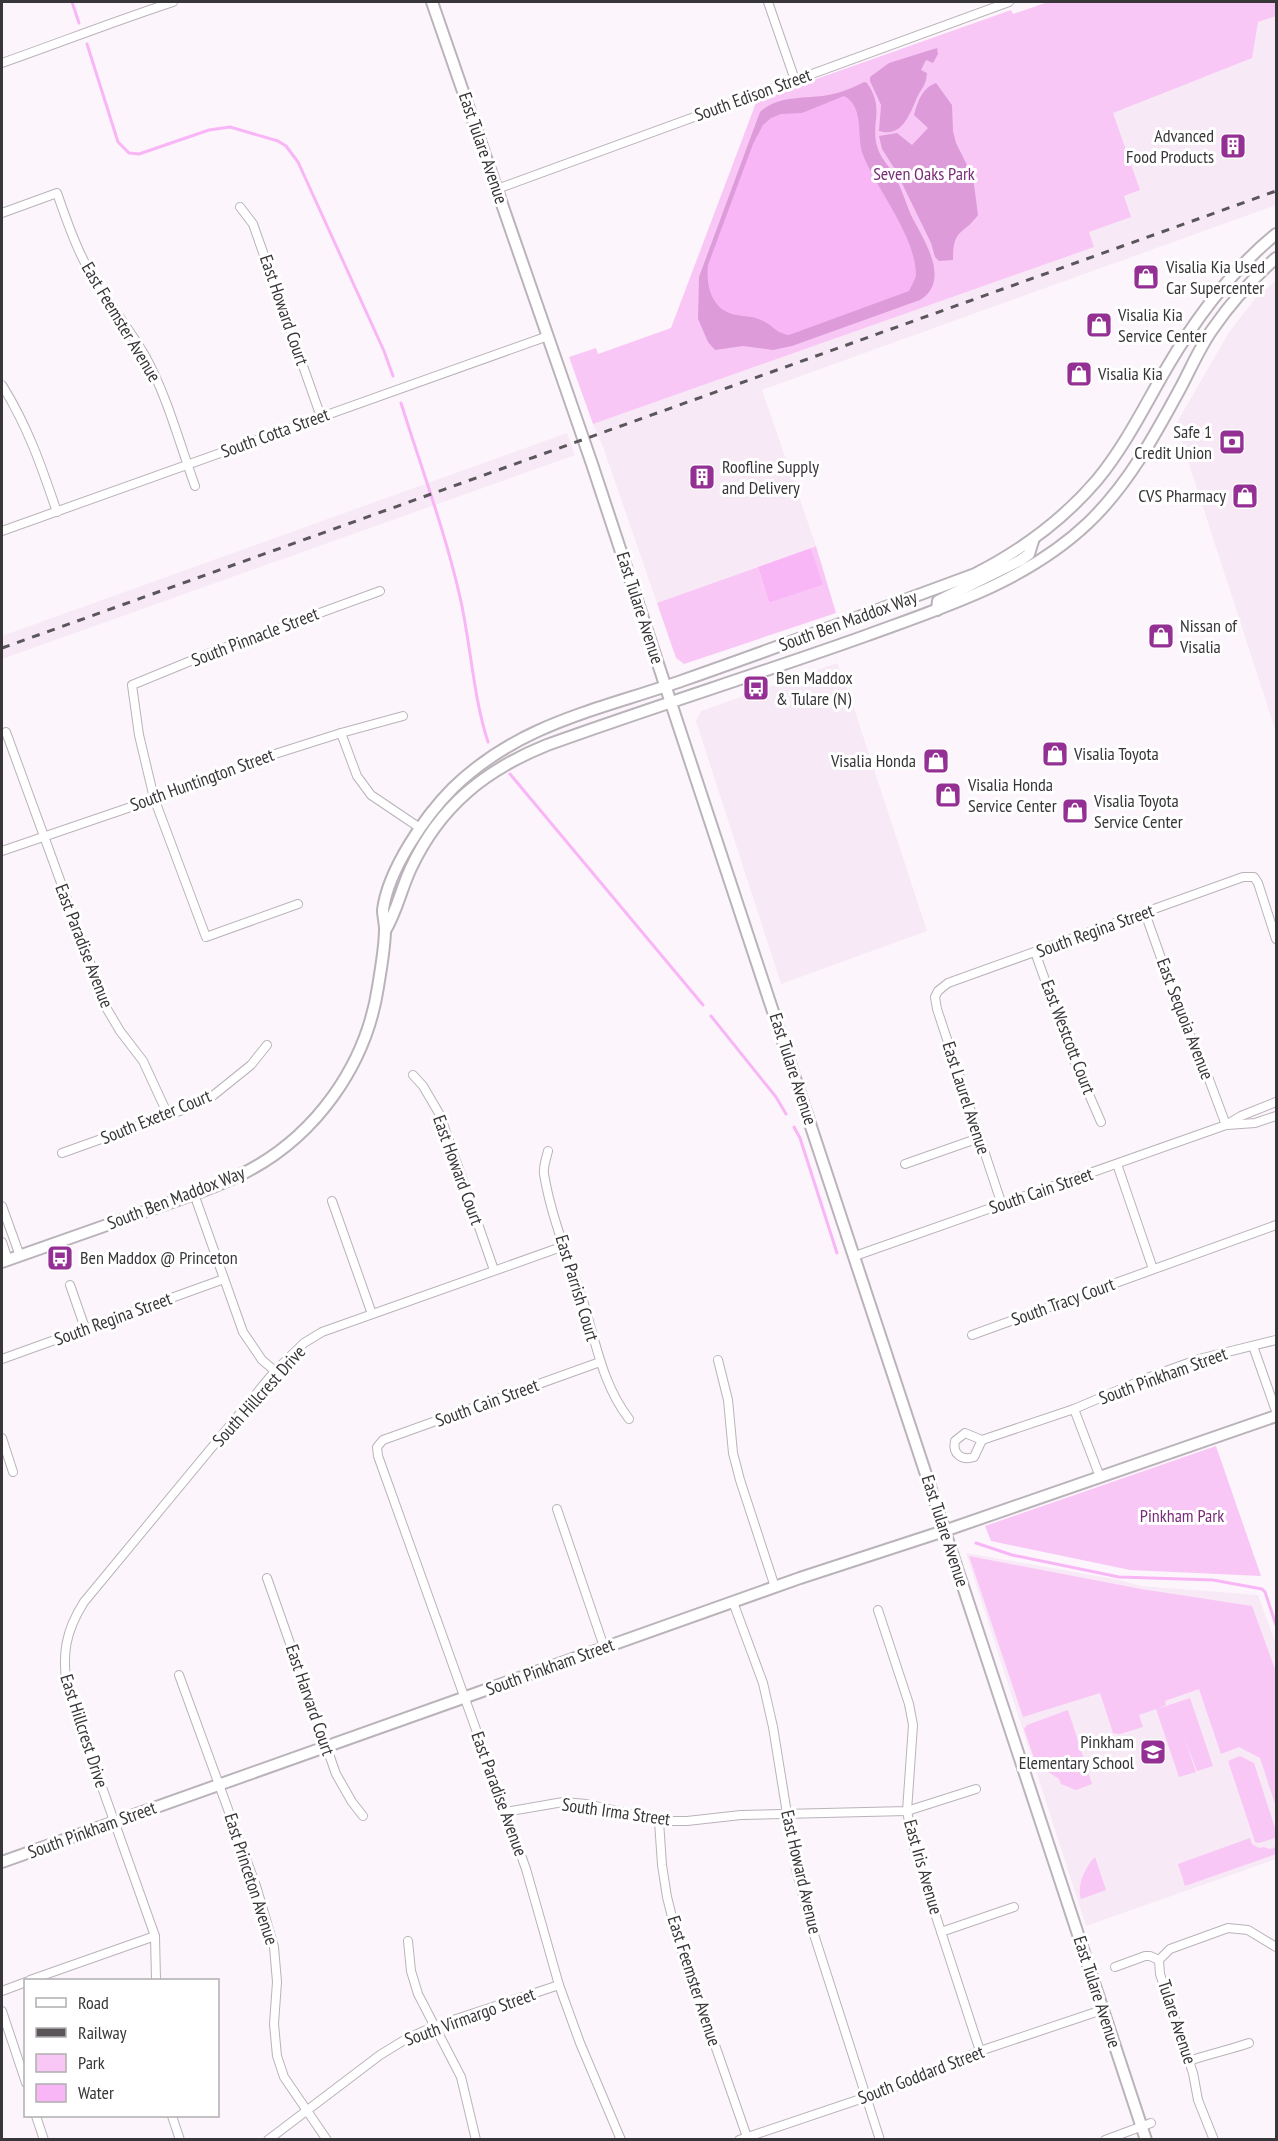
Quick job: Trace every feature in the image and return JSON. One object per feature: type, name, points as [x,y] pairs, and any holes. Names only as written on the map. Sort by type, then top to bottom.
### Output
[{"type":"street","points":[[2,63],[173,2]]},
{"type":"street","name":"East Tulare Avenue","points":[[432,2],[672,703],[1102,2010],[1146,2125],[1146,2139]]},
{"type":"street","points":[[768,2],[795,80]]},
{"type":"street","name":"South Edison Street","points":[[497,189],[1009,2]]},
{"type":"street","name":"East Feemster Avenue","points":[[2,213],[57,193],[70,231],[84,261],[107,301],[144,354],[159,384],[195,486]]},
{"type":"street","name":"East Howard Court","points":[[240,207],[253,224],[321,417]]},
{"type":"street","name":"South Ben Maddox Way","points":[[5,1261],[233,1179],[276,1154],[304,1130],[331,1098],[350,1069],[368,1029],[378,989],[385,932],[383,911],[402,859],[420,828],[445,796],[466,776],[522,737],[555,722],[666,686],[975,574],[1004,560],[1033,541],[1080,499],[1098,478],[1131,432],[1186,335],[1217,293],[1246,261],[1276,234]]},
{"type":"street","name":"South Ben Maddox Way","points":[[385,932],[395,914],[410,870],[425,843],[450,810],[483,778],[506,764],[539,748],[937,610],[985,591],[1060,547],[1088,523],[1121,488],[1169,410],[1211,331],[1248,286],[1276,258]]},
{"type":"street","name":"South Cotta Street","points":[[2,531],[548,336]]},
{"type":"street","points":[[2,385],[19,412],[33,442],[57,512]]},
{"type":"street","points":[[937,610],[938,601],[943,597],[971,586],[1021,560],[1029,554],[1033,541]]},
{"type":"street","name":"South Pinnacle Street","points":[[154,798],[139,735],[132,685],[220,649],[380,591]]},
{"type":"street","name":"South Huntington Street","points":[[2,850],[204,782],[274,754],[403,716]]},
{"type":"street","name":"East Paradise Avenue","points":[[6,732],[106,1009],[143,1061],[168,1115]]},
{"type":"street","points":[[341,733],[357,777],[371,795],[420,828]]},
{"type":"street","points":[[154,798],[206,937],[298,904]]},
{"type":"street","name":"South Regina Street","points":[[938,991],[948,983],[1243,877],[1254,877],[1258,883],[1276,939]]},
{"type":"street","name":"East Sequoia Avenue","points":[[1145,913],[1226,1125]]},
{"type":"street","name":"East Westcott Court","points":[[1035,952],[1072,1058],[1101,1122]]},
{"type":"street","name":"East Laurel Avenue","points":[[938,991],[935,997],[937,1009],[1002,1205]]},
{"type":"street","name":"South Exeter Court","points":[[62,1153],[210,1098],[251,1065],[267,1045]]},
{"type":"street","name":"East Howard Court","points":[[413,1074],[440,1115],[494,1270]]},
{"type":"street","name":"South Cain Street","points":[[855,1256],[1226,1125],[1241,1116],[1276,1102]]},
{"type":"street","name":"South Cain Street","points":[[1226,1125],[1255,1123],[1276,1116]]},
{"type":"street","points":[[905,1164],[979,1138]]},
{"type":"street","name":"East Parrish Court","points":[[548,1152],[544,1171],[550,1202],[611,1392],[630,1419]]},
{"type":"street","points":[[1117,1164],[1153,1269]]},
{"type":"street","points":[[194,1194],[243,1332],[262,1360],[275,1371]]},
{"type":"street","points":[[332,1200],[372,1314]]},
{"type":"street","points":[[2,1206],[20,1256]]},
{"type":"street","name":"South Tracy Court","points":[[972,1335],[1276,1225]]},
{"type":"street","points":[[2,1242],[5,1261]]},
{"type":"street","name":"South Hillcrest Drive","points":[[67,1639],[72,1621],[84,1602],[275,1371],[304,1343],[322,1332],[564,1246]]},
{"type":"street","name":"South Regina Street","points":[[2,1359],[224,1279]]},
{"type":"street","points":[[69,1286],[85,1328]]},
{"type":"street","name":"South Pinkham Street","points":[[982,1440],[1074,1409],[1199,1359],[1276,1340]]},
{"type":"street","points":[[1253,1346],[1276,1411]]},
{"type":"street","points":[[718,1360],[728,1400],[733,1453],[775,1587]]},
{"type":"street","name":"South Cain Street","points":[[377,1447],[383,1440],[600,1362]]},
{"type":"street","points":[[1074,1409],[1100,1477]]},
{"type":"street","name":"South Pinkham Street","points":[[2,1862],[775,1587],[945,1531],[1276,1416]]},
{"type":"street","points":[[2,1438],[14,1472]]},
{"type":"street","name":"East Paradise Avenue","points":[[377,1447],[378,1456],[540,1912],[559,1985],[579,2043],[621,2139]]},
{"type":"street","points":[[557,1509],[604,1647]]},
{"type":"street","name":"East Harvard Court","points":[[267,1578],[336,1774],[363,1816]]},
{"type":"street","name":"East Howard Avenue","points":[[733,1602],[763,1683],[773,1727],[796,1869],[809,1919],[880,2139]]},
{"type":"street","name":"East Iris Avenue","points":[[878,1610],[909,1704],[913,1725],[907,1811],[915,1852],[980,2051]]},
{"type":"street","name":"East Hillcrest Drive","points":[[67,1639],[63,1665],[67,1689],[155,1936],[156,1979]]},
{"type":"street","name":"East Princeton Avenue","points":[[179,1675],[256,1886],[274,1947],[276,1982],[274,2024],[277,2056],[284,2077],[327,2139]]},
{"type":"street","name":"South Irma Street","points":[[505,1812],[563,1802],[588,1804],[659,1821],[787,1814],[907,1811],[976,1789]]},
{"type":"street","name":"East Feemster Avenue","points":[[659,1821],[662,1865],[676,1933],[743,2138]]},
{"type":"street","points":[[941,1932],[1014,1907]]},
{"type":"street","name":"Tulare Avenue","points":[[1214,2139],[1198,2100],[1190,2061],[1160,1974],[1159,1960],[1170,1949],[1228,1928],[1248,1930],[1276,1947]]},
{"type":"street","points":[[34,1979],[155,1936]]},
{"type":"street","points":[[408,1941],[411,1971],[418,1994],[461,2077],[476,2139]]},
{"type":"street","name":"East Tulare Avenue","points":[[1115,1967],[1145,1956],[1159,1960]]},
{"type":"street","points":[[2,1990],[24,1982]]},
{"type":"street","name":"South Virmargo Street","points":[[268,2139],[380,2055],[406,2039],[435,2026],[559,1985]]},
{"type":"street","name":"South Goddard Street","points":[[743,2138],[893,2088],[980,2051],[1102,2010]]},
{"type":"street","points":[[2,2012],[24,2077]]},
{"type":"street","points":[[1190,2061],[1249,2043]]},
{"type":"street","points":[[37,2117],[44,2139]]},
{"type":"street","points":[[173,2117],[180,2139]]},
{"type":"street","points":[[1105,2139],[1146,2125]]},
{"type":"shaded area","points":[[1048,2],[1276,2],[1276,205],[762,390],[816,546],[657,603],[593,424],[1093,247]]},
{"type":"shaded area","points":[[1276,280],[1276,732],[1176,424],[1229,332],[1255,299]]},
{"type":"shaded area","points":[[567,433],[575,455],[2,659],[2,636]]},
{"type":"shaded area","points":[[837,663],[848,690],[927,931],[781,984],[696,721],[701,711]]},
{"type":"shaded area","name":"Pinkham Elementary School","points":[[966,1553],[1120,1580],[1141,1586],[1258,1595],[1276,1644],[1276,1859],[1086,1926]]},
{"type":"green space","name":"Seven Oaks Park","points":[[1048,2],[1276,2],[1276,16],[1258,22],[1252,58],[1113,113],[1140,190],[1124,196],[1131,217],[1089,232],[1094,247],[593,424],[569,357],[596,348],[598,354],[671,328],[757,100],[1011,10],[1013,14]]},
{"type":"green space","points":[[937,48],[938,54],[933,63],[926,60],[921,70],[927,73],[926,81],[907,119],[893,131],[879,131],[881,105],[870,77],[889,63]]},
{"type":"green space","points":[[864,82],[873,93],[875,101],[875,132],[878,149],[898,183],[932,259],[934,282],[929,292],[920,300],[792,346],[773,350],[743,346],[715,350],[708,342],[698,319],[699,277],[760,112],[784,100],[833,94]]},
{"type":"green space","points":[[936,83],[952,105],[953,131],[956,143],[973,177],[978,215],[957,237],[953,249],[953,260],[939,261],[935,257],[931,243],[896,171],[882,149],[879,136],[897,133],[912,145],[928,128],[914,115],[917,105],[927,88]]},
{"type":"green space","points":[[816,546],[836,613],[684,664],[676,658],[657,603],[758,567],[769,603],[822,585],[811,548]]},
{"type":"green space","name":"Pinkham Park","points":[[1216,1446],[1261,1576],[1130,1570],[991,1541],[985,1526]]},
{"type":"green space","points":[[969,1556],[1141,1589],[1252,1606],[1276,1672],[1276,1807],[1260,1758],[1239,1747],[1221,1754],[1199,1689],[1165,1701],[1166,1705],[1157,1709],[1190,1698],[1213,1766],[1197,1771],[1184,1737],[1196,1772],[1179,1777],[1156,1709],[1139,1715],[1143,1727],[1120,1734],[1113,1733],[1100,1693],[1023,1717]]},
{"type":"green space","points":[[1068,1710],[1092,1784],[1076,1790],[1061,1784],[1059,1779],[1036,1764],[1024,1729],[1027,1725]]},
{"type":"green space","points":[[1240,1756],[1254,1763],[1276,1831],[1275,1838],[1255,1842],[1228,1761]]},
{"type":"green space","points":[[1250,1838],[1252,1844],[1259,1848],[1276,1847],[1276,1854],[1185,1886],[1178,1864]]},
{"type":"green space","points":[[1095,1857],[1106,1890],[1081,1899],[1080,1888],[1083,1876]]},
{"type":"water","points":[[844,96],[855,107],[861,147],[869,169],[902,228],[914,259],[916,274],[909,291],[789,335],[757,318],[729,313],[717,305],[713,299],[709,286],[708,265],[753,144],[763,125],[771,118],[781,114],[802,113]]},
{"type":"water","points":[[811,548],[823,585],[769,603],[758,567]]},
{"type":"waterway","points":[[72,2],[79,23]]},
{"type":"waterway","points":[[87,44],[118,142],[129,153],[139,154],[209,130],[230,127],[278,141],[286,146],[298,162],[384,351],[393,376]]},
{"type":"waterway","points":[[401,403],[454,572],[464,615],[479,707],[488,742]]},
{"type":"waterway","points":[[510,774],[703,1005]]},
{"type":"waterway","points":[[711,1016],[776,1097],[786,1114]]},
{"type":"waterway","points":[[794,1127],[800,1138],[837,1253]]},
{"type":"waterway","points":[[976,1543],[1012,1555],[1119,1577],[1213,1580],[1262,1589],[1276,1625]]},
{"type":"railway","points":[[2,648],[1276,191]]},
{"type":"place","name":"Advanced Food Products","points":[[1233,146]]},
{"type":"place","name":"Visalia Kia Used Car Supercenter","points":[[1146,277]]},
{"type":"place","name":"Visalia Kia Service Center","points":[[1099,325]]},
{"type":"place","name":"Visalia Kia","points":[[1079,374]]},
{"type":"place","name":"Safe 1 Credit Union","points":[[1232,442]]},
{"type":"place","name":"Roofline Supply and Delivery","points":[[702,477]]},
{"type":"place","name":"CVS Pharmacy","points":[[1245,496]]},
{"type":"place","name":"Nissan of Visalia","points":[[1161,636]]},
{"type":"place","name":"Ben Maddox & Tulare (N)","points":[[756,688]]},
{"type":"place","name":"Visalia Toyota","points":[[1055,754]]},
{"type":"place","name":"Visalia Honda","points":[[936,761]]},
{"type":"place","name":"Visalia Honda Service Center","points":[[948,795]]},
{"type":"place","name":"Visalia Toyota Service Center","points":[[1075,811]]},
{"type":"place","name":"Ben Maddox @ Princeton","points":[[60,1258]]},
{"type":"place","name":"Pinkham Elementary School","points":[[1153,1752]]}]
